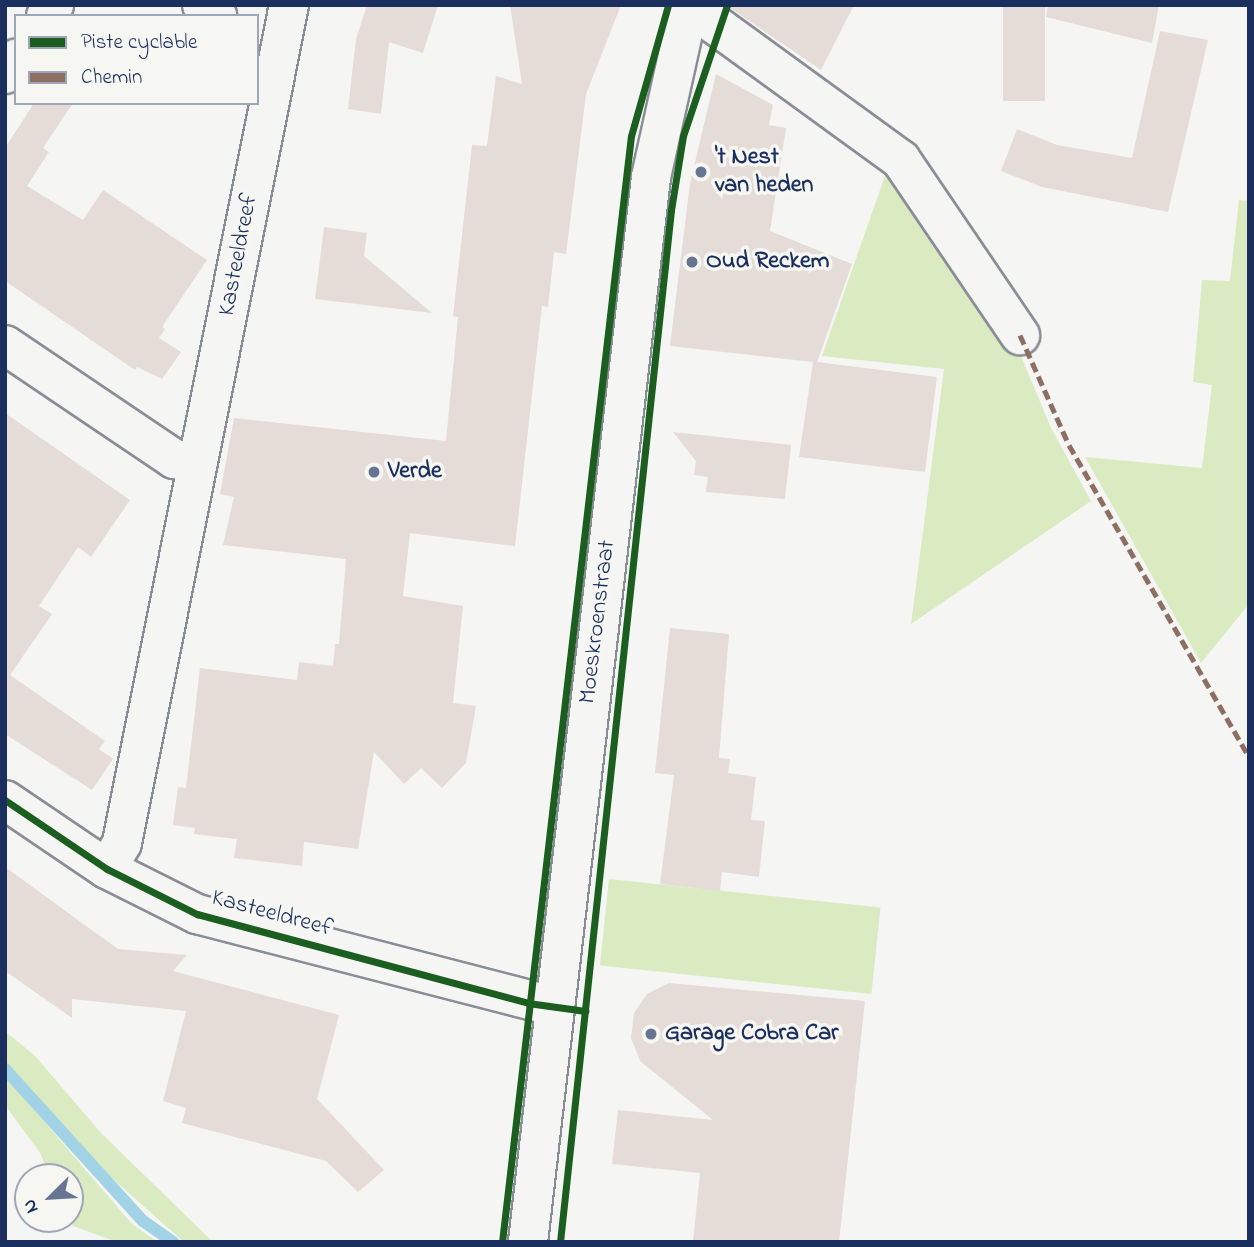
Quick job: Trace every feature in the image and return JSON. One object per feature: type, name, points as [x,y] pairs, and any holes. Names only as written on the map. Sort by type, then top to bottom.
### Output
[{"type":"street","name":"Kasteeldreef","points":[[259,99],[268,45],[289,5]]},
{"type":"street","points":[[689,5],[901,160],[1020,335]]},
{"type":"street","name":"Moeskroenstraat","points":[[528,1242],[553,1006],[651,177],[689,5]]},
{"type":"street","name":"Kasteeldreef","points":[[107,869],[122,843],[198,462],[258,105]]},
{"type":"street","points":[[5,345],[174,459],[198,462]]},
{"type":"street","name":"Kasteeldreef","points":[[5,800],[107,869],[197,914],[553,1006]]},
{"type":"green space","points":[[887,170],[1021,356],[1051,428],[1091,501],[911,624],[944,369],[822,356]]},
{"type":"green space","points":[[1239,200],[1249,201],[1249,604],[1201,663],[1085,457],[1202,468],[1212,385],[1193,382],[1202,280],[1230,281]]},
{"type":"green space","points":[[609,879],[881,908],[871,994],[600,966]]},
{"type":"green space","points":[[5,1031],[35,1056],[102,1134],[213,1242],[184,1242],[96,1164],[5,1063]]},
{"type":"green space","points":[[5,1076],[80,1163],[44,1163],[40,1153],[5,1105]]},
{"type":"green space","points":[[84,1168],[132,1224],[158,1242],[117,1242],[84,1230]]},
{"type":"building","points":[[367,5],[438,5],[423,53],[389,42],[381,114],[348,109],[356,39]]},
{"type":"building","points":[[510,5],[621,5],[586,94],[566,254],[554,252],[548,307],[542,306],[515,546],[410,533],[403,596],[463,606],[453,703],[476,706],[466,763],[442,788],[421,768],[404,784],[374,752],[358,849],[304,842],[302,866],[234,858],[237,839],[194,834],[195,828],[173,825],[178,787],[186,788],[200,668],[297,680],[299,662],[333,666],[335,644],[339,644],[346,559],[223,545],[234,497],[220,494],[234,418],[446,441],[458,317],[453,316],[472,145],[487,146],[496,76],[522,84]]},
{"type":"building","points":[[726,5],[854,5],[821,70]]},
{"type":"building","points":[[1003,5],[1045,5],[1045,101],[1003,101]]},
{"type":"building","points":[[1048,5],[1159,5],[1152,43],[1046,17]]},
{"type":"building","points":[[1160,31],[1208,40],[1168,212],[1042,187],[1001,171],[1017,129],[1057,145],[1132,158]]},
{"type":"building","points":[[716,74],[773,105],[769,125],[786,128],[770,231],[852,264],[817,362],[937,377],[925,472],[799,457],[813,362],[670,346],[690,183]]},
{"type":"building","points":[[33,105],[72,105],[43,148],[49,152],[27,186],[83,220],[103,190],[207,260],[162,327],[165,329],[159,338],[181,352],[162,379],[137,367],[135,370],[5,281],[5,148]]},
{"type":"building","points":[[324,227],[367,233],[364,256],[432,313],[315,299]]},
{"type":"building","points":[[5,413],[130,500],[91,557],[78,547],[39,606],[52,614],[10,675],[105,741],[99,749],[113,759],[92,790],[5,734]]},
{"type":"building","points":[[673,432],[791,445],[785,499],[706,492],[708,477],[694,475],[696,461]]},
{"type":"building","points":[[670,628],[729,634],[719,758],[730,759],[728,773],[756,777],[751,820],[765,821],[759,877],[722,872],[720,891],[660,884],[674,775],[655,773]]},
{"type":"building","points":[[5,867],[118,949],[187,955],[173,971],[339,1015],[317,1099],[384,1170],[358,1192],[326,1161],[182,1123],[186,1108],[163,1101],[186,1011],[72,999],[72,1018],[5,971]]},
{"type":"building","points":[[669,983],[865,1001],[839,1242],[693,1242],[700,1173],[612,1164],[618,1110],[713,1120],[640,1061],[631,1038],[634,1013],[647,994]]},
{"type":"waterway","points":[[5,1069],[143,1221],[173,1242]]},
{"type":"marked path","points":[[1020,335],[1069,445],[1249,757]]},
{"type":"cycle path","points":[[502,1242],[631,136],[668,5]]},
{"type":"cycle path","points":[[560,1242],[671,210],[683,136],[727,5]]},
{"type":"cycle path","points":[[5,800],[107,869],[197,914],[528,1003],[585,1011]]},
{"type":"place","name":"'t Nest van heden","points":[[701,172]]},
{"type":"place","name":"Oud Reckem","points":[[692,262]]},
{"type":"place","name":"Verde","points":[[374,472]]},
{"type":"place","name":"Garage Cobra Car","points":[[651,1034]]}]
